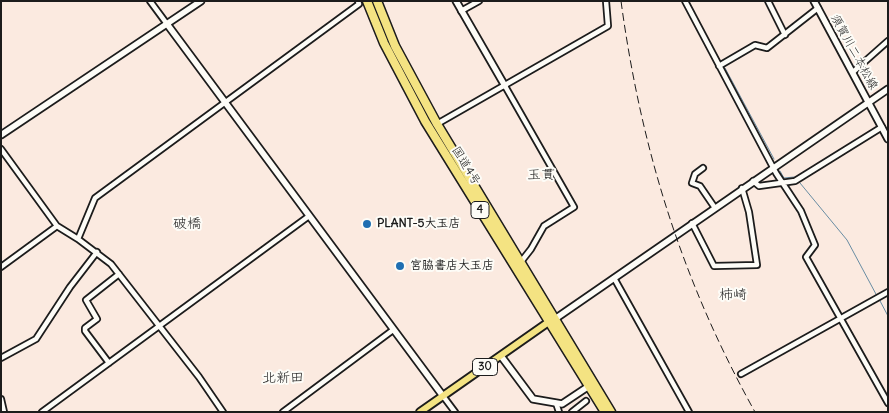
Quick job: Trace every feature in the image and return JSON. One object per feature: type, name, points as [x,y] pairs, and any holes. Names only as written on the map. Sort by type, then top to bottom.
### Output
[{"type":"highway","name":"国道4号","points":[[368,1],[384,43],[425,121],[611,412]]},
{"type":"highway","name":"国道4号","points":[[377,1],[395,46],[436,124],[520,263],[605,412]]},
{"type":"main road","name":"30","points":[[420,412],[553,320]]},
{"type":"street","points":[[150,1],[455,412]]},
{"type":"street","points":[[1,136],[202,1]]},
{"type":"street","points":[[78,239],[95,198],[359,4],[358,1]]},
{"type":"street","points":[[456,1],[574,207],[544,226],[532,249],[520,263]]},
{"type":"street","points":[[462,11],[479,1]]},
{"type":"street","points":[[436,124],[608,26],[606,1]]},
{"type":"street","points":[[685,1],[773,167],[801,212],[815,245],[812,252],[806,257],[888,403]]},
{"type":"street","points":[[768,1],[785,35]]},
{"type":"street","name":"須賀川二本松線","points":[[814,1],[870,102],[888,139]]},
{"type":"street","points":[[719,66],[755,45],[767,48],[818,8]]},
{"type":"street","points":[[853,72],[888,41]]},
{"type":"street","points":[[553,320],[742,188],[888,90]]},
{"type":"street","points":[[753,181],[759,186],[796,180],[882,127]]},
{"type":"street","points":[[1,149],[57,226],[97,252],[119,274],[223,412]]},
{"type":"street","points":[[703,168],[695,174],[692,183],[700,186],[715,208]]},
{"type":"street","points":[[692,223],[714,266],[757,266],[750,212],[742,188]]},
{"type":"street","points":[[42,412],[309,216]]},
{"type":"street","points":[[1,267],[57,226]]},
{"type":"street","points":[[1,358],[36,339],[70,287],[97,252]]},
{"type":"street","points":[[109,363],[85,331],[85,328],[97,319],[86,300],[119,274]]},
{"type":"street","points":[[614,278],[689,412]]},
{"type":"street","points":[[741,374],[888,292]]},
{"type":"street","points":[[283,412],[393,330]]},
{"type":"street","points":[[501,356],[530,396],[556,403],[567,403],[589,386]]},
{"type":"street","points":[[1,399],[4,412]]},
{"type":"street","points":[[572,412],[586,401]]},
{"type":"street","points":[[556,403],[559,412]]},
{"type":"waterway","points":[[725,68],[774,159]]},
{"type":"waterway","points":[[780,171],[784,178],[794,177]]},
{"type":"waterway","points":[[800,183],[847,240],[877,296]]},
{"type":"waterway","points":[[879,299],[888,316]]},
{"type":"railway","points":[[621,1],[640,109],[668,213],[706,313],[729,363],[755,412]]},
{"type":"place","name":"PLANT-5大玉店","points":[[367,224]]},
{"type":"place","name":"宮脇書店大玉店","points":[[400,266]]},
{"type":"district","name":"玉貫","points":[[541,175]]},
{"type":"district","name":"破橋","points":[[187,224]]},
{"type":"district","name":"柿崎","points":[[733,295]]},
{"type":"district","name":"北新田","points":[[283,378]]}]
